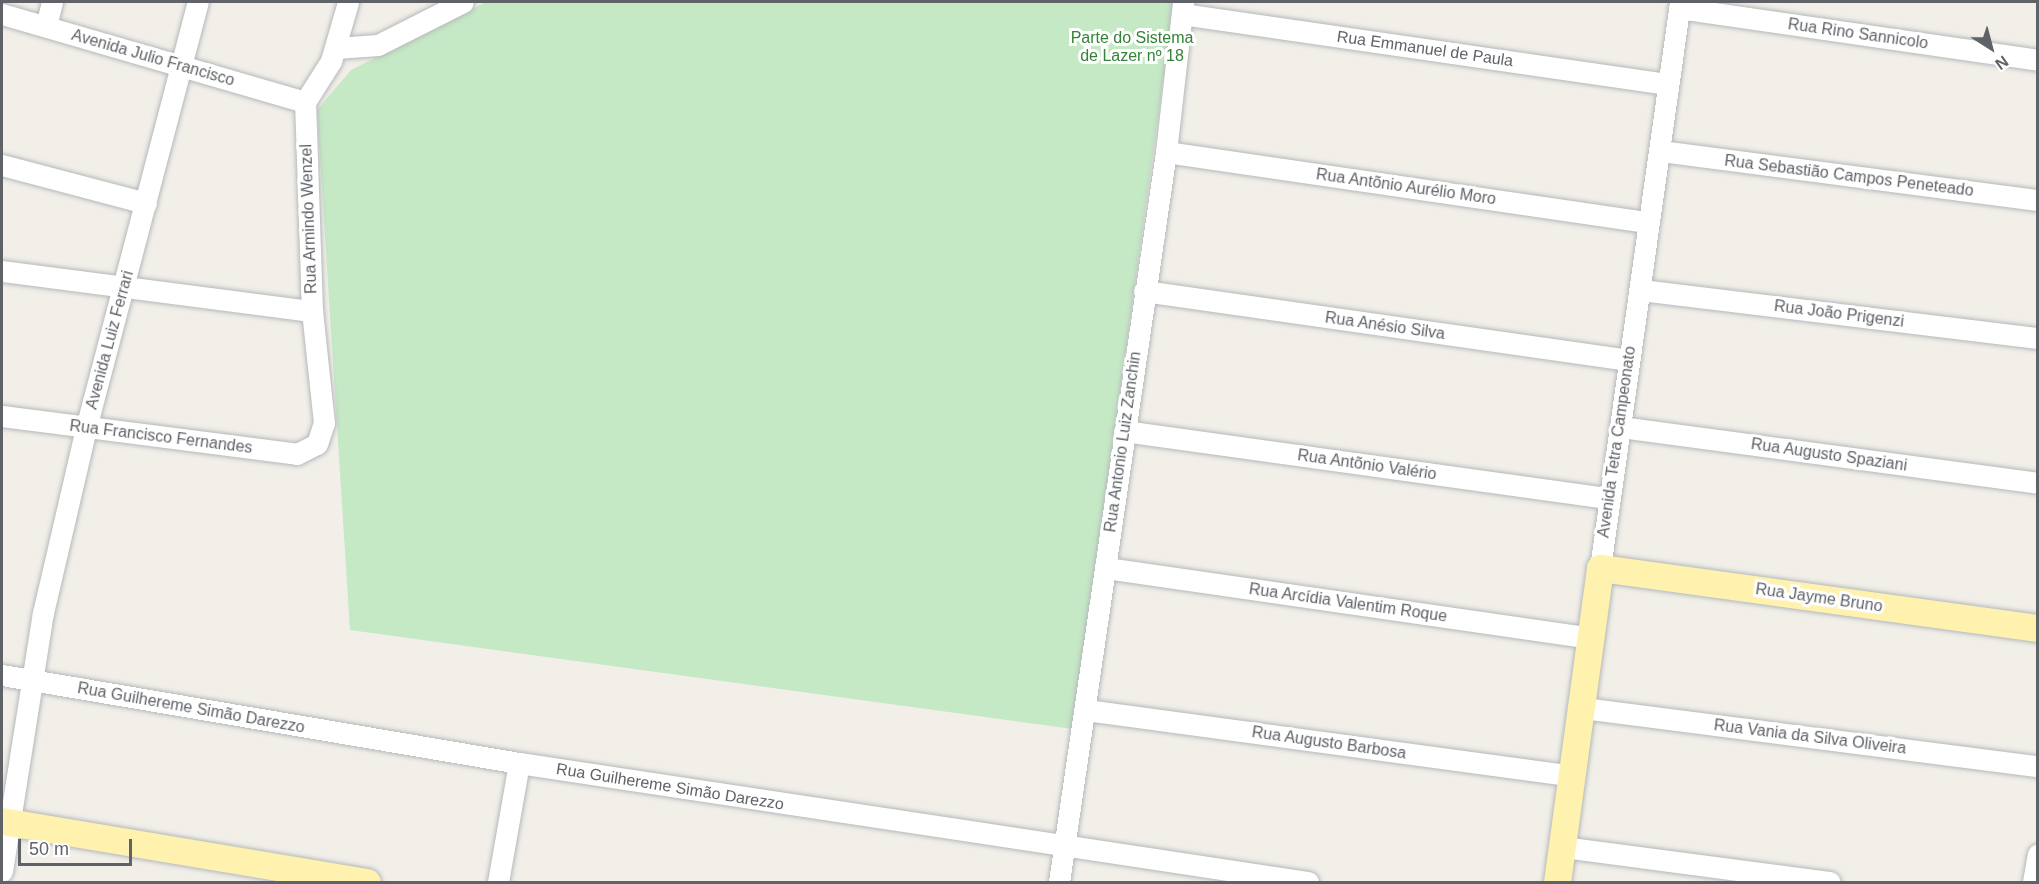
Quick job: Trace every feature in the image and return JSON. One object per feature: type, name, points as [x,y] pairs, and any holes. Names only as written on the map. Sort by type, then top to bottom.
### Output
[{"type":"main road","name":"Rua Jayme Bruno","points":[[1600,568],[2037,628]]},
{"type":"main road","name":"Avenida Tetra Campeonato","points":[[1557,882],[1583,708],[1600,568]]},
{"type":"main road","points":[[6,822],[367,882]]},
{"type":"street","points":[[46,26],[52,2]]},
{"type":"street","name":"Avenida Luiz Ferrari","points":[[2,871],[6,822],[34,681],[43,613],[86,428],[198,2]]},
{"type":"street","points":[[305,102],[325,74],[336,48],[348,2]]},
{"type":"street","points":[[336,48],[378,45],[463,2]]},
{"type":"street","name":"Rua Rino Sannicolo","points":[[1679,5],[2037,60]]},
{"type":"street","name":"Avenida Tetra Campeonato","points":[[1600,568],[1627,360],[1641,290],[1647,222],[1660,151],[1679,5]]},
{"type":"street","name":"Rua Emmanuel de Paula","points":[[1183,8],[1668,84]]},
{"type":"street","name":"Rua Antonio Luiz Zanchin","points":[[1059,882],[1086,710],[1143,291],[1166,152],[1183,8]]},
{"type":"street","name":"Avenida Julio Francisco","points":[[2,14],[305,102]]},
{"type":"street","name":"Rua Armindo Wenzel","points":[[305,102],[312,311],[324,423],[317,444]]},
{"type":"street","name":"Rua Sebastião Campos Peneteado","points":[[1660,151],[2037,200]]},
{"type":"street","name":"Rua Antõnio Aurélio Moro","points":[[1166,152],[1647,222]]},
{"type":"street","points":[[2,165],[146,203]]},
{"type":"street","points":[[2,271],[124,290],[312,311]]},
{"type":"street","name":"Rua João Prigenzi","points":[[1641,290],[2037,338]]},
{"type":"street","name":"Rua Anésio Silva","points":[[1143,291],[1627,360]]},
{"type":"street","name":"Rua Francisco Fernandes","points":[[2,416],[297,454],[317,444]]},
{"type":"street","name":"Rua Augusto Spaziani","points":[[1620,427],[2037,483]]},
{"type":"street","name":"Rua Antõnio Valério","points":[[1124,431],[1609,498]]},
{"type":"street","name":"Rua Arcídia Valentim Roque","points":[[1106,568],[1590,638]]},
{"type":"street","name":"Rua Guilhereme Simão Darezzo","points":[[2,675],[519,764],[1308,882]]},
{"type":"street","name":"Rua Vania da Silva Oliveira","points":[[1583,708],[2037,766]]},
{"type":"street","name":"Rua Augusto Barbosa","points":[[1086,710],[1572,776]]},
{"type":"street","points":[[498,882],[519,764]]},
{"type":"street","points":[[1563,847],[1830,882]]},
{"type":"street","points":[[2034,882],[2037,854]]},
{"type":"green space","name":"Parte do Sistema de Lazer nº 18","points":[[486,2],[1174,2],[1073,729],[350,630],[317,110],[351,70]]}]
